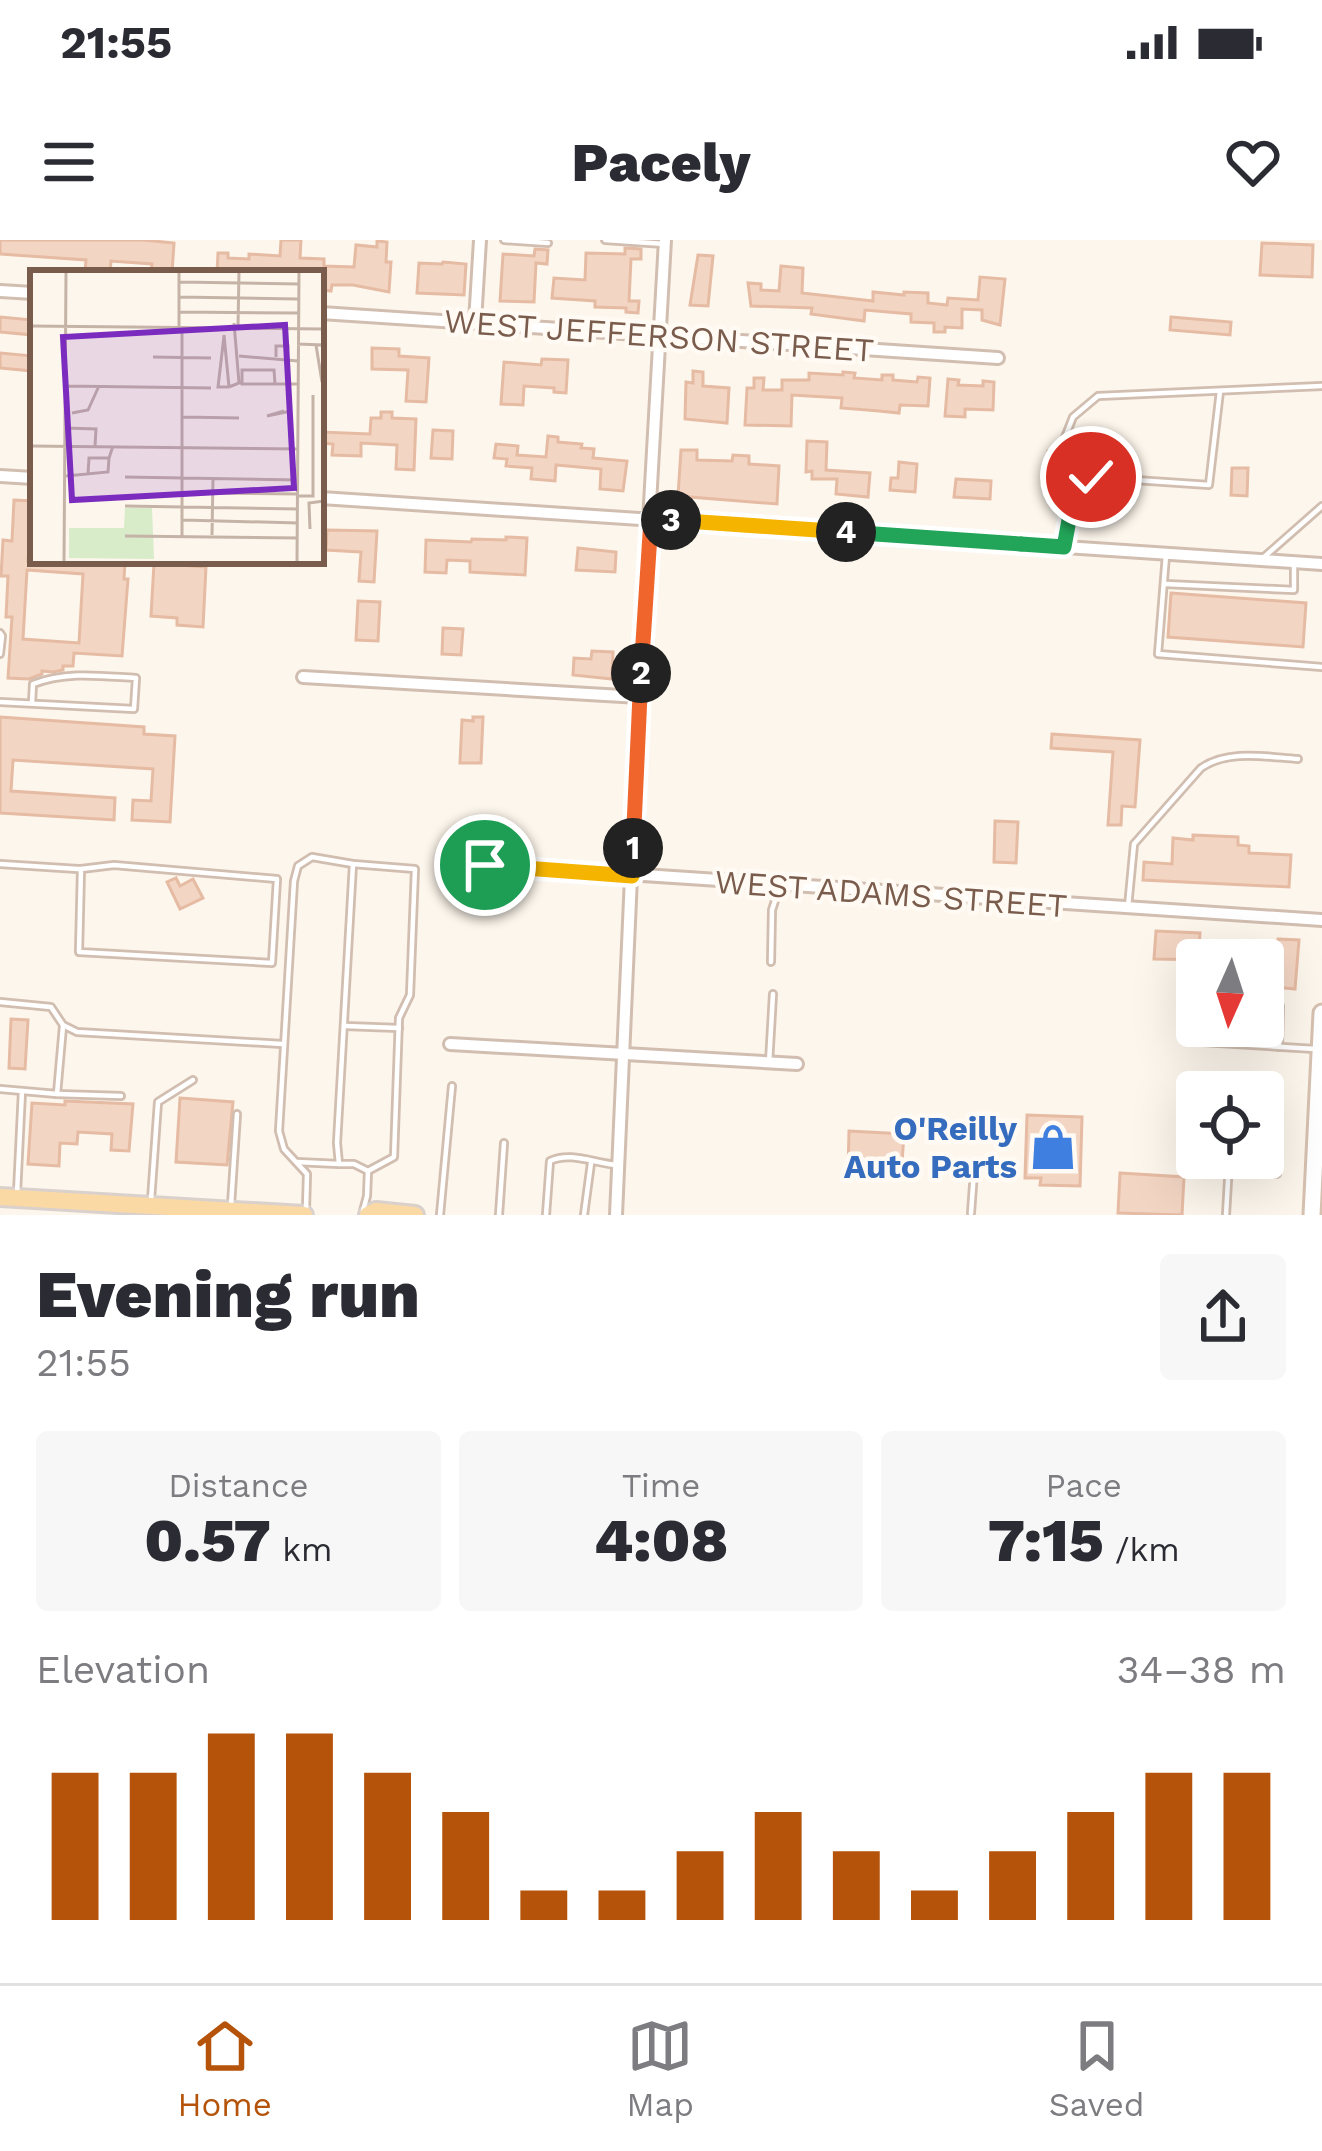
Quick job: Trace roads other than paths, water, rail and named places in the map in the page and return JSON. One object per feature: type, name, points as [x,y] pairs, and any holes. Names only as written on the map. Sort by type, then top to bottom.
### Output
[{"type":"main road","points":[[1312,1215],[1322,1013]]},
{"type":"main road","points":[[8,1197],[305,1215]]},
{"type":"main road","points":[[365,1215],[376,1211],[416,1215]]},
{"type":"street","points":[[475,322],[480,240]]},
{"type":"street","points":[[616,1215],[665,242]]},
{"type":"street","points":[[0,291],[30,293]]},
{"type":"street","name":"WEST JEFFERSON STREET","points":[[324,313],[998,358]]},
{"type":"street","points":[[0,476],[30,478]]},
{"type":"street","points":[[324,497],[1322,564]]},
{"type":"street","points":[[303,677],[639,698]]},
{"type":"street","name":"WEST ADAMS STREET","points":[[461,863],[1322,920]]},
{"type":"street","points":[[450,1044],[797,1064]]},
{"type":"lane","points":[[504,240],[548,243]]},
{"type":"lane","points":[[605,240],[665,242]]},
{"type":"lane","points":[[1064,547],[1069,520],[1084,510],[1091,477],[1064,440],[1073,417],[1098,396],[1322,386]]},
{"type":"lane","points":[[1091,477],[1209,485],[1220,392]]},
{"type":"lane","points":[[1260,560],[1322,506]]},
{"type":"lane","points":[[1166,554],[1158,654],[1322,667]]},
{"type":"lane","points":[[1163,584],[1294,590],[1294,562]]},
{"type":"lane","points":[[0,633],[0,654]]},
{"type":"lane","points":[[0,701],[32,703],[134,709],[136,678],[49,678],[33,684],[32,703]]},
{"type":"lane","points":[[1128,908],[1134,844],[1201,768],[1214,759],[1233,757],[1298,759]]},
{"type":"lane","points":[[305,1215],[307,1174],[284,1149],[279,1131],[294,881],[298,866],[312,857],[415,869],[410,995],[399,1018],[394,1157],[368,1171]]},
{"type":"lane","points":[[0,864],[114,866],[277,879],[272,963],[79,952],[81,869]]},
{"type":"lane","points":[[339,1163],[353,864]]},
{"type":"lane","points":[[771,962],[772,910],[780,885]]},
{"type":"lane","points":[[770,1063],[773,994]]},
{"type":"lane","points":[[0,1002],[51,1006],[63,1025],[77,1032],[284,1044]]},
{"type":"lane","points":[[57,1094],[63,1025]]},
{"type":"lane","points":[[343,1026],[399,1028]]},
{"type":"lane","points":[[1279,1047],[1320,1049]]},
{"type":"lane","points":[[150,1206],[158,1102],[193,1080]]},
{"type":"lane","points":[[440,1215],[452,1086]]},
{"type":"lane","points":[[0,1089],[121,1096]]},
{"type":"lane","points":[[8,1197],[22,1091]]},
{"type":"lane","points":[[224,1212],[237,1114]]},
{"type":"lane","points":[[499,1215],[504,1143]]},
{"type":"lane","points":[[546,1215],[550,1161],[559,1156],[618,1165]]},
{"type":"lane","points":[[297,1162],[354,1164],[368,1171]]},
{"type":"lane","points":[[584,1215],[591,1163]]},
{"type":"lane","points":[[365,1215],[368,1171]]},
{"type":"lane","points":[[971,1214],[974,1172]]},
{"type":"lane","points":[[1226,1215],[1228,1179]]},
{"type":"place","name":"O'Reilly Auto Parts","points":[[1053,1147]]}]
